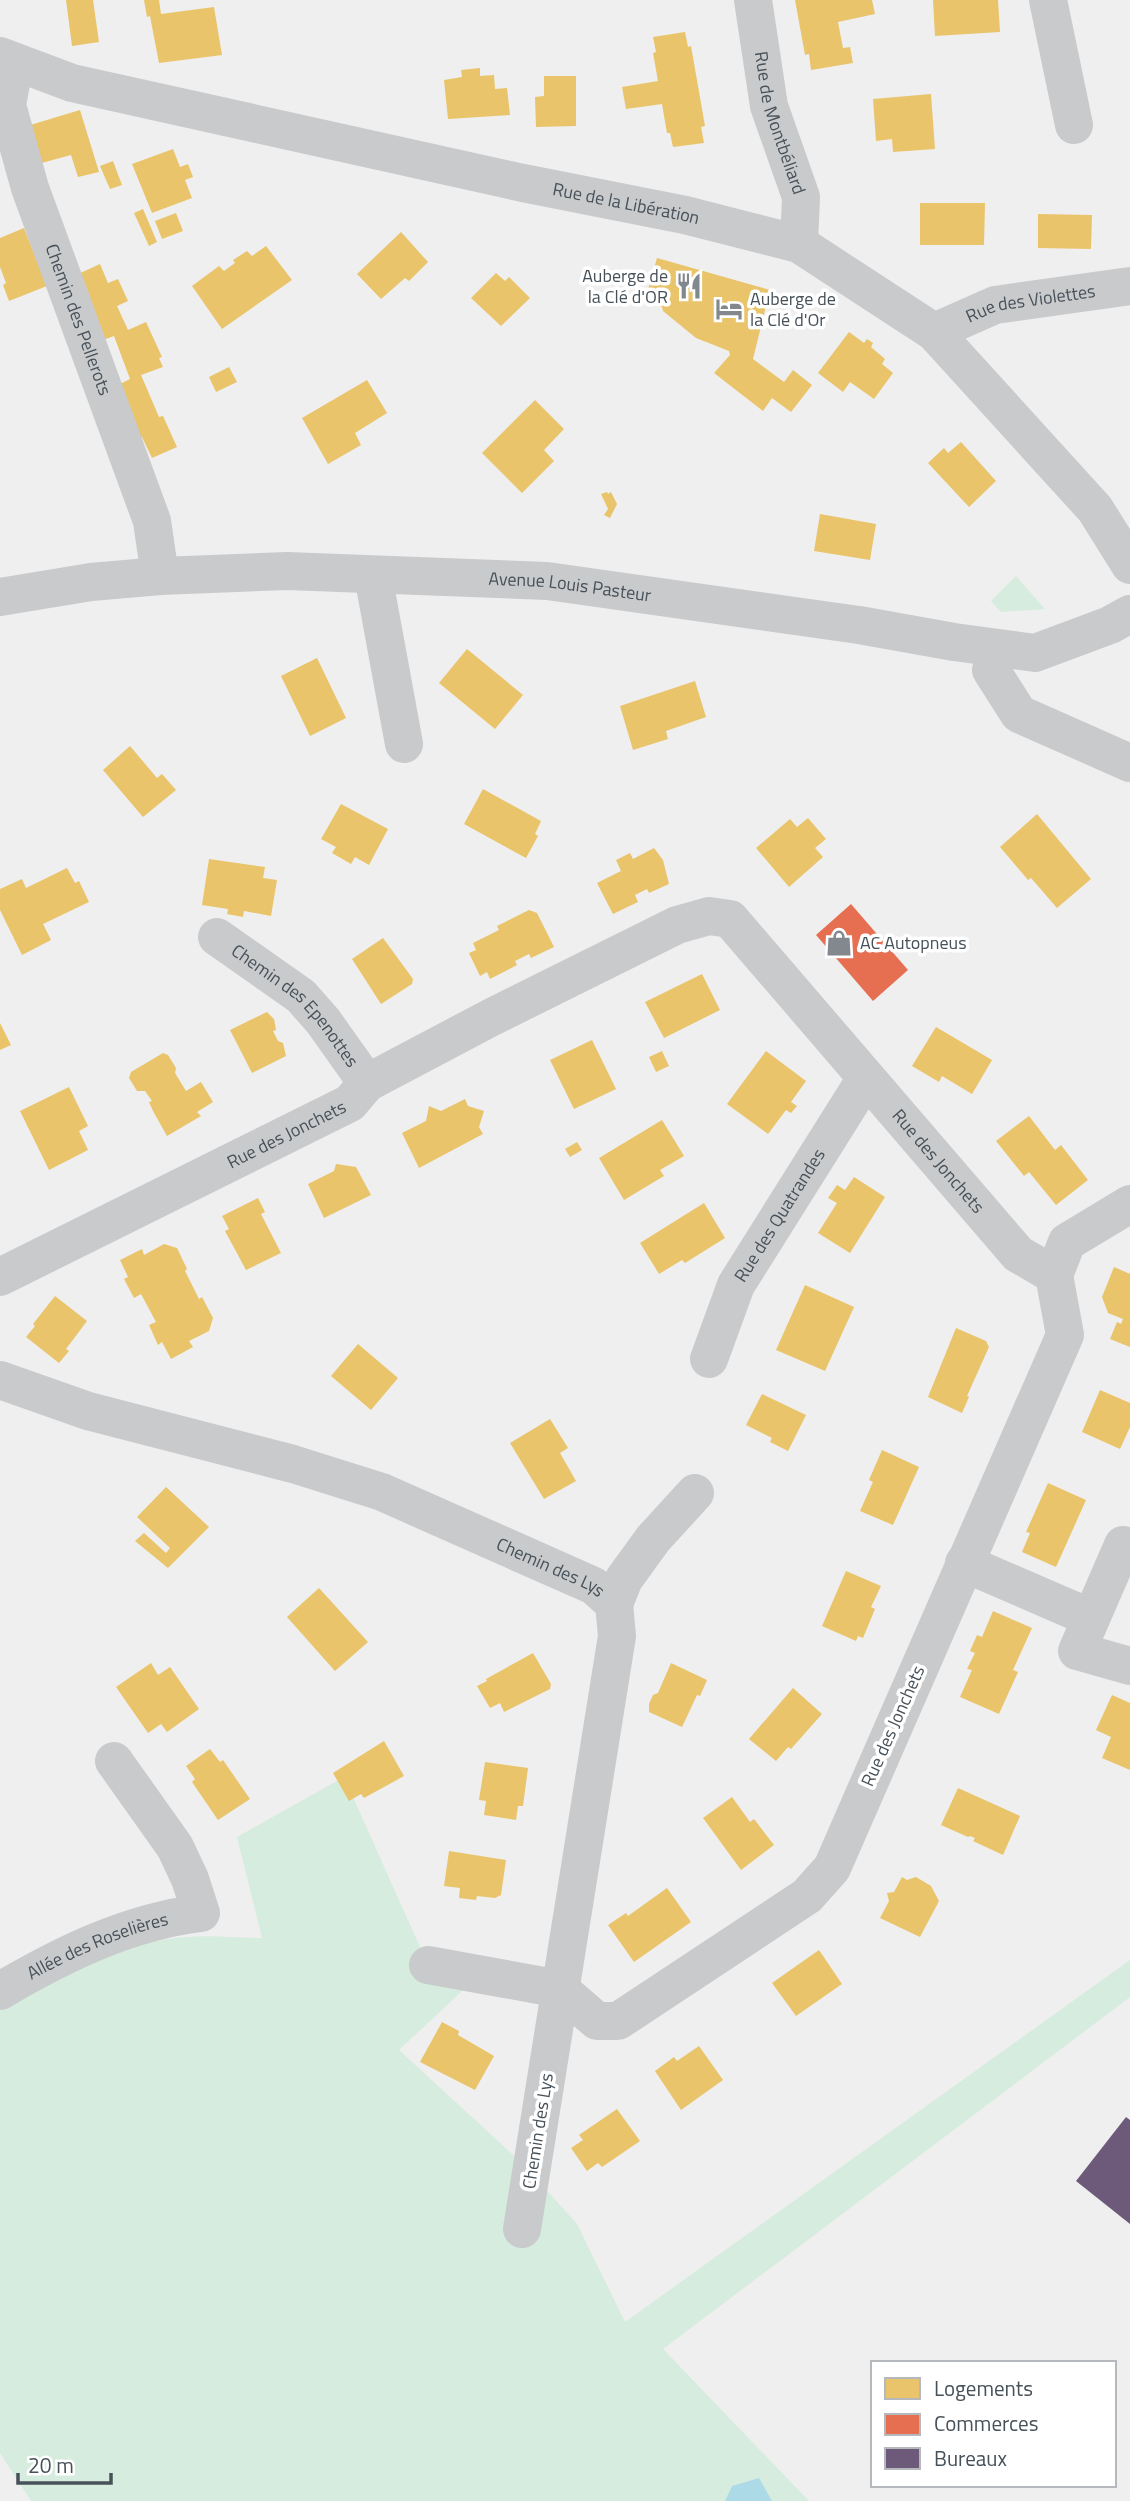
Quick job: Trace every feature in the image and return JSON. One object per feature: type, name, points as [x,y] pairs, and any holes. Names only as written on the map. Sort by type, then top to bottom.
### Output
[{"type":"street","name":"Rue de Montbéliard","points":[[753,0],[769,106],[801,197],[799,244]]},
{"type":"street","points":[[1048,0],[1074,125]]},
{"type":"street","name":"Rue de la Libération","points":[[8,59],[57,78],[97,89],[523,183],[685,215],[799,244],[934,332],[1095,509],[1130,565]]},
{"type":"street","name":"Chemin des Pellerots","points":[[8,59],[7,105],[30,188],[152,521],[160,576]]},
{"type":"street","name":"Rue des Violettes","points":[[934,332],[995,305],[1130,286]]},
{"type":"street","name":"Avenue Louis Pasteur","points":[[0,597],[91,582],[160,576],[288,571],[547,581],[1035,653],[1110,625],[1130,614]]},
{"type":"street","points":[[373,575],[404,744]]},
{"type":"street","points":[[991,670],[1019,714],[1130,763]]},
{"type":"street","name":"Rue des Jonchets","points":[[0,1277],[350,1103],[367,1083],[490,1018],[664,931],[709,916],[730,919],[1018,1254],[1054,1275],[1065,1335],[831,1868],[807,1896],[618,2021],[597,2021],[560,1989]]},
{"type":"street","name":"Chemin des Epenottes","points":[[217,936],[301,996],[323,1021],[367,1083]]},
{"type":"street","name":"Rue des Quatrandes","points":[[709,1359],[736,1285],[866,1078]]},
{"type":"street","points":[[1054,1275],[1067,1242],[1130,1204]]},
{"type":"street","name":"Chemin des Lys","points":[[0,1380],[88,1411],[293,1464],[382,1492],[594,1586],[614,1604],[617,1636],[522,2229]]},
{"type":"street","points":[[614,1604],[624,1579],[653,1539],[695,1493]]},
{"type":"street","points":[[1130,1548],[1123,1545],[1077,1651],[1130,1666]]},
{"type":"street","points":[[964,1563],[1091,1618]]},
{"type":"street","name":"Allée des Roselières","points":[[0,1991],[47,1963],[119,1932],[165,1918],[201,1913],[190,1879],[175,1847],[114,1762]]},
{"type":"street","points":[[428,1965],[560,1989]]},
{"type":"green space","points":[[1016,576],[1045,609],[1001,612],[991,601]]},
{"type":"green space","points":[[344,1777],[428,1965],[476,1978],[399,2050],[522,2163],[577,2224],[625,2322],[1130,1960],[1130,1997],[663,2349],[809,2501],[31,2501],[0,2453],[0,2011],[66,1973],[137,1945],[187,1937],[262,1938],[237,1837]]},
{"type":"water","points":[[759,2478],[772,2501],[725,2501],[732,2486]]},
{"type":"building: Logements","points":[[66,0],[93,0],[99,42],[72,46]]},
{"type":"building: Logements","points":[[144,0],[159,0],[161,14],[214,7],[222,55],[159,63],[150,16],[147,17]]},
{"type":"building: Logements","points":[[795,0],[872,0],[875,14],[838,22],[843,48],[850,47],[853,63],[811,70],[809,54],[805,55]]},
{"type":"building: Logements","points":[[933,0],[998,0],[1000,32],[935,36]]},
{"type":"building: Logements","points":[[685,32],[688,47],[691,46],[705,126],[701,127],[704,143],[673,147],[670,133],[667,133],[662,104],[626,109],[622,87],[658,81],[653,37]]},
{"type":"building: Logements","points":[[480,68],[480,76],[494,75],[495,89],[507,88],[510,115],[448,119],[444,80],[462,77],[461,70]]},
{"type":"building: Logements","points":[[544,76],[576,76],[576,126],[536,127],[535,97],[544,96]]},
{"type":"building: Logements","points":[[931,94],[935,149],[893,152],[892,139],[876,141],[873,99]]},
{"type":"building: Logements","points":[[80,110],[99,172],[78,177],[71,155],[38,164],[27,126]]},
{"type":"building: Logements","points":[[173,149],[180,167],[188,164],[193,177],[185,180],[192,198],[152,213],[132,164]]},
{"type":"building: Logements","points":[[113,161],[122,185],[110,189],[100,166]]},
{"type":"building: Logements","points":[[920,203],[985,203],[984,245],[920,245]]},
{"type":"building: Logements","points":[[143,209],[157,242],[149,246],[134,213]]},
{"type":"building: Logements","points":[[176,213],[183,231],[162,239],[155,221]]},
{"type":"building: Logements","points":[[1038,214],[1092,215],[1091,249],[1038,248]]},
{"type":"building: Logements","points":[[24,228],[47,286],[9,301],[0,267],[0,238]]},
{"type":"building: Logements","points":[[401,232],[428,262],[409,281],[405,278],[381,299],[357,274]]},
{"type":"building: Logements","points":[[266,246],[292,280],[222,329],[192,286],[219,266],[224,271],[235,263],[233,260],[247,251],[252,256]]},
{"type":"building: Logements","points":[[657,258],[770,290],[753,359],[784,382],[793,370],[812,385],[791,412],[772,398],[763,411],[714,373],[730,355],[729,351],[696,338],[663,311],[662,307],[646,297]]},
{"type":"building: Logements","points":[[100,264],[108,283],[118,279],[128,301],[117,306],[128,330],[146,322],[162,357],[159,358],[163,367],[141,375],[159,417],[163,416],[177,447],[152,458],[142,437],[137,438],[120,384],[130,379],[114,336],[103,340],[76,275]]},
{"type":"building: Logements","points":[[496,273],[505,281],[509,277],[530,298],[501,326],[471,298]]},
{"type":"building: Logements","points":[[849,332],[864,343],[867,339],[873,343],[871,347],[885,359],[882,364],[893,373],[874,399],[850,382],[843,392],[818,373]]},
{"type":"building: Logements","points":[[229,367],[237,382],[216,392],[209,377]]},
{"type":"building: Logements","points":[[367,380],[387,413],[355,433],[361,445],[328,464],[302,418]]},
{"type":"building: Logements","points":[[535,400],[564,429],[544,450],[554,461],[522,493],[482,453]]},
{"type":"building: Logements","points":[[961,442],[996,481],[969,507],[928,463],[944,448],[948,453]]},
{"type":"building: Logements","points":[[611,492],[617,504],[610,518],[604,515],[608,509],[601,494]]},
{"type":"building: Logements","points":[[820,514],[876,524],[870,560],[814,551]]},
{"type":"building: Logements","points":[[467,649],[523,695],[495,729],[439,683]]},
{"type":"building: Logements","points":[[317,658],[346,718],[310,736],[281,676]]},
{"type":"building: Logements","points":[[695,681],[706,717],[666,731],[668,739],[633,750],[620,706]]},
{"type":"building: Logements","points":[[130,746],[157,778],[162,774],[176,790],[143,817],[103,770]]},
{"type":"building: Logements","points":[[483,789],[541,821],[535,834],[538,836],[526,858],[464,824]]},
{"type":"building: Logements","points":[[341,804],[388,829],[369,865],[355,857],[351,864],[332,853],[336,847],[321,839]]},
{"type":"building: Logements","points":[[1037,814],[1091,879],[1057,908],[1000,847]]},
{"type":"building: Logements","points":[[808,818],[826,839],[815,848],[823,857],[789,887],[756,848],[790,819],[797,827]]},
{"type":"building: Logements","points":[[654,848],[663,860],[669,884],[649,893],[647,889],[635,895],[638,902],[613,914],[597,883],[621,871],[616,860],[630,853],[633,859]]},
{"type":"building: Logements","points":[[209,859],[265,867],[263,878],[277,880],[271,916],[244,911],[243,917],[227,914],[228,909],[202,905]]},
{"type":"building: Logements","points":[[67,868],[75,883],[79,881],[89,902],[43,924],[51,940],[22,955],[0,910],[0,889],[22,879],[26,888]]},
{"type":"building: Logements","points":[[529,910],[537,913],[554,947],[531,958],[529,954],[515,961],[517,965],[490,979],[487,972],[480,976],[469,953],[476,950],[473,943],[499,930],[497,926]]},
{"type":"building: Logements","points":[[383,938],[413,979],[412,984],[381,1004],[352,959]]},
{"type":"building: Logements","points":[[702,974],[720,1010],[664,1038],[645,1002]]},
{"type":"building: Logements","points":[[267,1012],[274,1019],[276,1030],[273,1031],[278,1041],[283,1043],[286,1056],[252,1073],[230,1030]]},
{"type":"building: Logements","points":[[0,1023],[11,1045],[0,1050]]},
{"type":"building: Logements","points":[[936,1027],[992,1060],[972,1094],[942,1076],[939,1082],[912,1066]]},
{"type":"building: Logements","points":[[592,1040],[616,1089],[574,1109],[550,1060]]},
{"type":"building: Logements","points":[[662,1051],[669,1066],[656,1072],[649,1057]]},
{"type":"building: Logements","points":[[766,1051],[806,1081],[791,1102],[797,1106],[791,1113],[786,1110],[768,1134],[727,1104]]},
{"type":"building: Logements","points":[[163,1053],[168,1055],[176,1068],[175,1073],[186,1091],[201,1082],[213,1102],[197,1112],[201,1116],[167,1136],[149,1102],[152,1101],[145,1091],[137,1091],[129,1078],[131,1072]]},
{"type":"building: Logements","points":[[69,1087],[88,1126],[79,1131],[88,1150],[49,1170],[20,1111]]},
{"type":"building: Logements","points":[[465,1099],[468,1106],[484,1111],[479,1127],[483,1134],[419,1168],[402,1133],[426,1121],[429,1106],[441,1111]]},
{"type":"building: Logements","points":[[1029,1116],[1055,1150],[1061,1145],[1088,1180],[1056,1205],[1029,1172],[1024,1176],[996,1141]]},
{"type":"building: Logements","points":[[662,1120],[684,1156],[660,1170],[664,1176],[624,1200],[599,1158]]},
{"type":"building: Logements","points":[[577,1142],[582,1150],[570,1157],[565,1149]]},
{"type":"building: Logements","points":[[336,1164],[356,1167],[371,1195],[324,1218],[308,1184],[334,1171]]},
{"type":"building: Logements","points":[[854,1177],[885,1197],[850,1253],[818,1233],[837,1203],[828,1198],[837,1185],[845,1190]]},
{"type":"building: Logements","points":[[258,1198],[265,1212],[261,1214],[281,1253],[246,1270],[225,1231],[229,1229],[222,1216]]},
{"type":"building: Logements","points":[[704,1203],[725,1238],[685,1263],[682,1260],[659,1274],[640,1243]]},
{"type":"building: Logements","points":[[164,1244],[177,1248],[199,1299],[202,1297],[213,1318],[209,1331],[189,1341],[193,1347],[171,1359],[162,1342],[158,1345],[149,1325],[156,1322],[141,1294],[134,1298],[124,1279],[128,1277],[120,1260],[142,1249],[144,1255]]},
{"type":"building: Logements","points":[[1114,1267],[1130,1274],[1130,1347],[1110,1339],[1117,1322],[1121,1324],[1123,1319],[1108,1313],[1102,1297]]},
{"type":"building: Logements","points":[[805,1285],[854,1307],[825,1371],[776,1350]]},
{"type":"building: Logements","points":[[55,1296],[87,1321],[59,1363],[26,1337]]},
{"type":"building: Logements","points":[[956,1328],[986,1341],[989,1347],[962,1413],[928,1397]]},
{"type":"building: Logements","points":[[358,1344],[398,1378],[371,1410],[331,1376]]},
{"type":"building: Logements","points":[[1100,1390],[1130,1403],[1130,1427],[1120,1449],[1082,1432]]},
{"type":"building: Logements","points":[[762,1394],[806,1415],[788,1451],[770,1442],[772,1438],[746,1425]]},
{"type":"building: Logements","points":[[550,1419],[568,1448],[560,1453],[576,1481],[544,1499],[510,1443]]},
{"type":"building: Logements","points":[[882,1450],[919,1467],[893,1525],[860,1511],[873,1482],[869,1480]]},
{"type":"building: Logements","points":[[1048,1483],[1086,1500],[1056,1567],[1022,1552],[1030,1533],[1026,1532]]},
{"type":"building: Logements","points":[[166,1487],[209,1527],[168,1568],[135,1541],[144,1533],[166,1553],[170,1548],[137,1517]]},
{"type":"building: Logements","points":[[846,1571],[881,1586],[871,1607],[875,1609],[863,1638],[858,1636],[856,1641],[822,1626]]},
{"type":"building: Logements","points":[[319,1588],[368,1642],[335,1671],[287,1617]]},
{"type":"building: Logements","points":[[993,1611],[1032,1628],[1013,1670],[1018,1672],[999,1714],[960,1697],[972,1670],[967,1669],[975,1653],[970,1651],[977,1635],[982,1637]]},
{"type":"building: Logements","points":[[533,1653],[551,1684],[550,1689],[504,1712],[500,1703],[490,1708],[477,1686]]},
{"type":"building: Logements","points":[[151,1663],[158,1675],[170,1667],[199,1709],[167,1732],[161,1724],[148,1733],[116,1687]]},
{"type":"building: Logements","points":[[671,1663],[707,1680],[682,1727],[649,1712],[653,1695],[658,1693]]},
{"type":"building: Logements","points":[[793,1688],[822,1714],[791,1749],[788,1747],[776,1761],[749,1739]]},
{"type":"building: Logements","points":[[1112,1695],[1130,1703],[1130,1770],[1102,1758],[1111,1737],[1096,1730]]},
{"type":"building: Logements","points":[[384,1741],[404,1776],[364,1798],[361,1794],[349,1801],[333,1773]]},
{"type":"building: Logements","points":[[210,1749],[220,1762],[223,1760],[250,1799],[218,1820],[192,1782],[195,1779],[186,1766]]},
{"type":"building: Logements","points":[[485,1762],[528,1768],[523,1806],[518,1806],[516,1820],[484,1815],[486,1801],[479,1800]]},
{"type":"building: Logements","points":[[958,1788],[1020,1816],[1003,1855],[973,1841],[975,1838],[941,1825]]},
{"type":"building: Logements","points":[[732,1797],[750,1822],[754,1819],[774,1845],[741,1870],[703,1818]]},
{"type":"building: Logements","points":[[449,1851],[506,1860],[501,1895],[495,1898],[477,1896],[476,1900],[459,1898],[460,1888],[444,1886]]},
{"type":"building: Logements","points":[[902,1877],[907,1880],[916,1877],[931,1886],[939,1901],[920,1937],[880,1918],[889,1901],[887,1893],[894,1892]]},
{"type":"building: Logements","points":[[667,1888],[691,1922],[634,1962],[608,1925],[626,1913],[628,1916]]},
{"type":"building: Logements","points":[[819,1950],[842,1984],[796,2016],[772,1983]]},
{"type":"building: Logements","points":[[442,2022],[459,2031],[458,2035],[494,2056],[475,2090],[420,2062]]},
{"type":"building: Logements","points":[[699,2046],[723,2080],[681,2110],[655,2071],[674,2057],[677,2061]]},
{"type":"building: Logements","points":[[617,2109],[640,2141],[602,2167],[598,2163],[587,2171],[571,2148],[583,2140],[579,2135]]},
{"type":"building: Commerces","points":[[851,904],[908,970],[873,1001],[816,935]]},
{"type":"building: Bureaux","points":[[1126,2117],[1130,2120],[1130,2224],[1076,2181]]},
{"type":"place","name":"Auberge de la Clé d'OR","points":[[689,286]]},
{"type":"place","name":"Auberge de la Clé d'Or","points":[[729,309]]},
{"type":"place","name":"AC Autopneus","points":[[839,943]]}]
